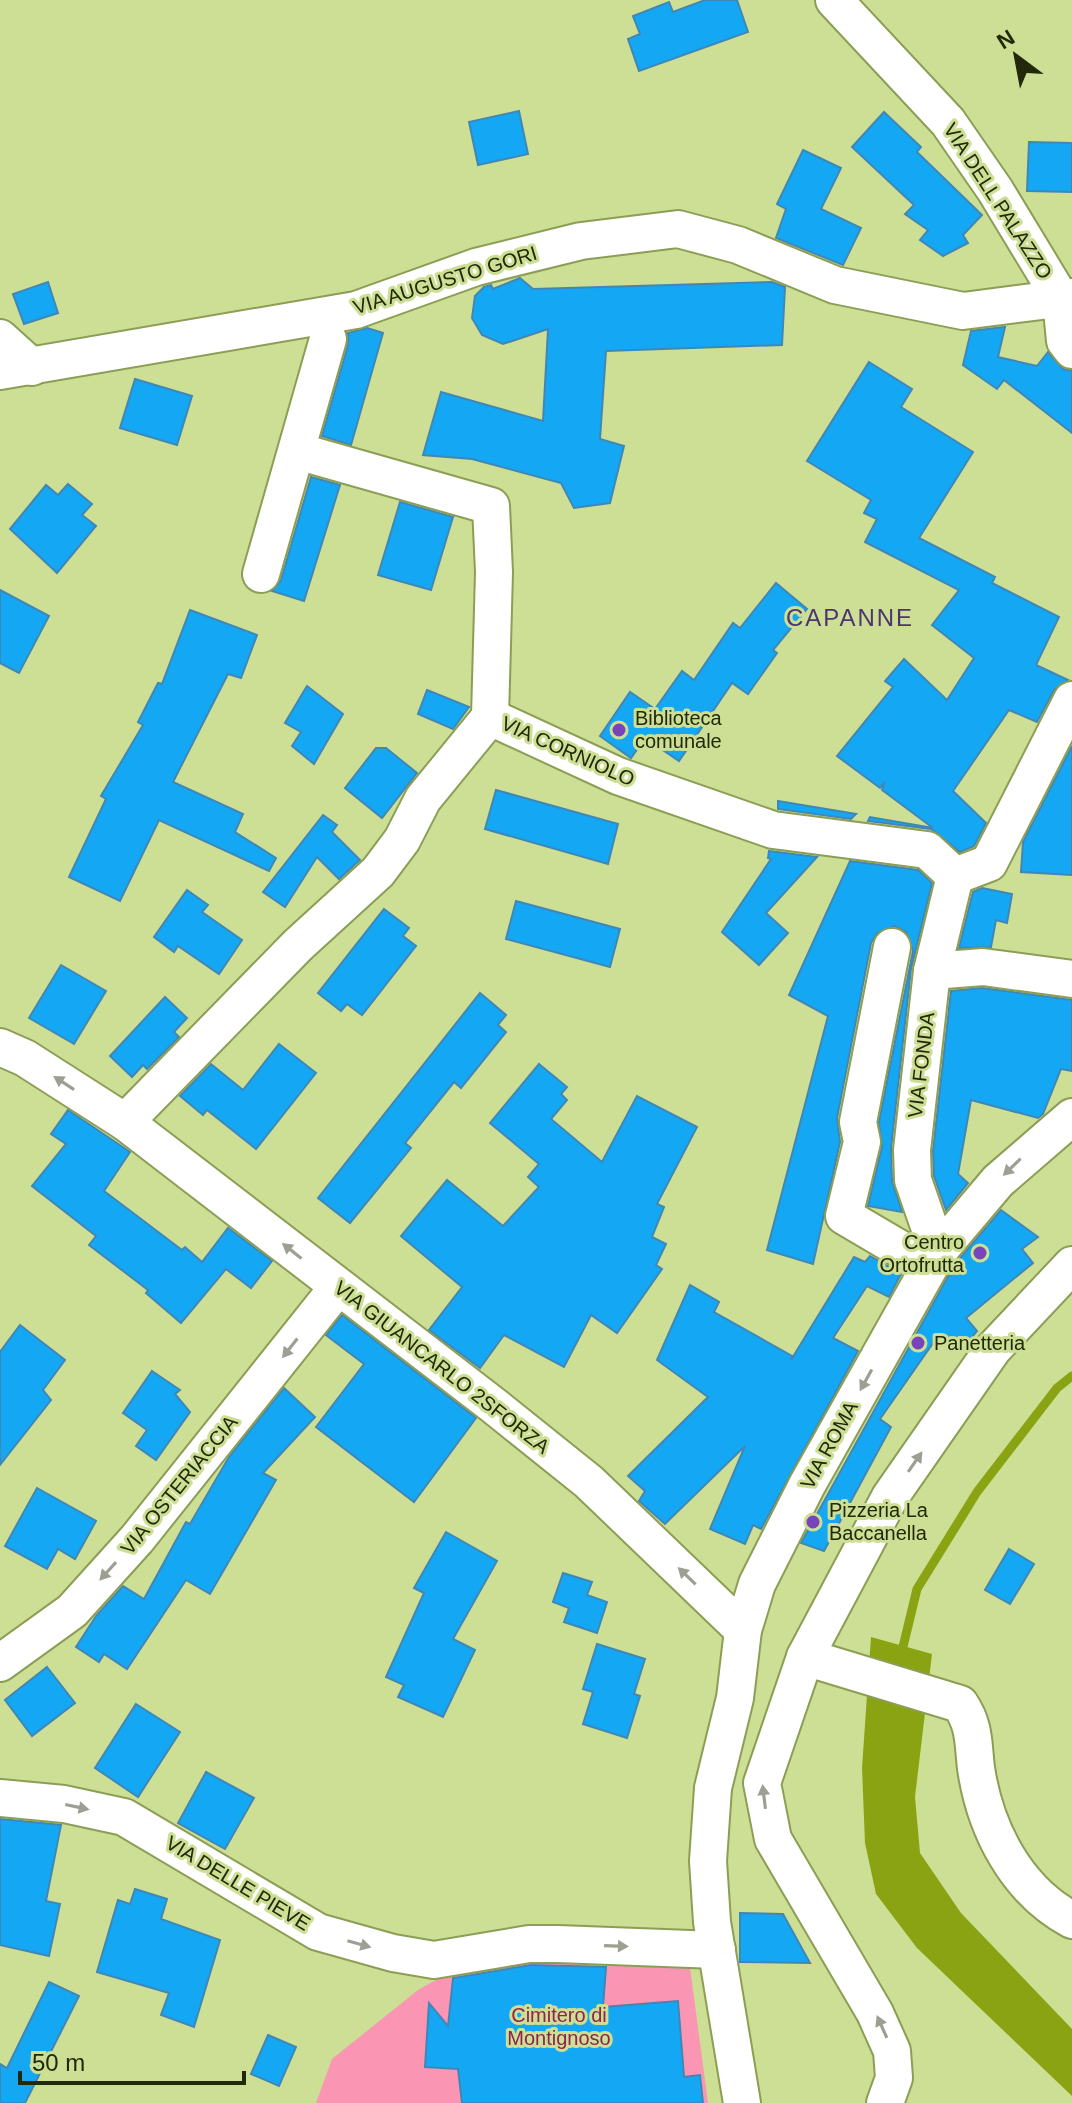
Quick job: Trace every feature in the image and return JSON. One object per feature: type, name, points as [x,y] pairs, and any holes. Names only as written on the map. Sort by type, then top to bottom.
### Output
[{"type":"street","name":"VIA DELL PALAZZO","points":[[834,0],[948,122],[1066,298]]},
{"type":"street","name":"VIA AUGUSTO GORI","points":[[16,369],[356,310],[491,263],[581,241],[678,229],[738,245],[835,285],[963,311],[1066,298]]},
{"type":"street","points":[[1066,298],[1065,341],[1072,350]]},
{"type":"street","points":[[0,338],[16,369]]},
{"type":"street","points":[[261,574],[328,339]]},
{"type":"street","points":[[297,451],[491,506],[494,572],[490,717]]},
{"type":"street","points":[[955,876],[989,863],[1072,700]]},
{"type":"street","name":"VIA CORNIOLO","points":[[125,1122],[298,945],[378,872],[402,840],[423,799],[490,717],[618,776],[773,830],[927,850],[955,876]]},
{"type":"street","name":"VIA FONDA","points":[[934,1259],[913,1180],[913,1130],[932,971],[955,876]]},
{"type":"street","points":[[892,947],[858,1122],[862,1142],[844,1216],[934,1259]]},
{"type":"street","points":[[932,971],[983,967],[1072,979]]},
{"type":"street","name":"VIA GIUANCARLO 2SFORZA","points":[[0,1047],[25,1058],[125,1122],[589,1482],[743,1630]]},
{"type":"street","name":"VIA ROMA","points":[[742,2103],[717,1950],[708,1861],[713,1788],[735,1698],[743,1630],[757,1584],[799,1499],[934,1259],[998,1181],[1072,1117]]},
{"type":"street","points":[[858,1122],[913,1130]]},
{"type":"street","points":[[884,2102],[894,2078],[892,2051],[875,2013],[773,1839],[762,1783],[819,1663],[890,1497],[993,1349],[1072,1265]]},
{"type":"street","name":"VIA OSTERIACCIA","points":[[0,1663],[72,1611],[128,1549],[338,1287]]},
{"type":"street","points":[[819,1663],[943,1696],[960,1704],[971,1720],[982,1801],[1011,1864],[1039,1897],[1072,1920]]},
{"type":"street","name":"VIA DELLE PIEVE","points":[[0,1798],[64,1804],[124,1817],[318,1932],[393,1953],[434,1960],[529,1944],[717,1950]]},
{"type":"green space","name":"Cimitero di Montignoso","points":[[549,1949],[689,1960],[708,2103],[316,2103],[332,2059],[418,1990],[452,1971]]},
{"type":"shaded area","points":[[871,1637],[932,1654],[915,1797],[920,1853],[961,1913],[1072,2029],[1072,2096],[917,1948],[876,1894],[865,1843],[862,1768]]},
{"type":"building","points":[[705,0],[737,0],[748,32],[639,71],[628,39],[640,34],[633,16],[669,2],[673,12]]},
{"type":"building","points":[[519,111],[528,154],[478,165],[469,122]]},
{"type":"building","points":[[884,112],[921,147],[917,152],[982,215],[963,235],[968,243],[943,256],[920,240],[928,230],[905,214],[914,205],[852,147]]},
{"type":"building","points":[[1029,142],[1072,143],[1072,192],[1027,191]]},
{"type":"building","points":[[803,150],[841,168],[821,209],[861,228],[843,265],[776,238],[786,209],[777,204]]},
{"type":"building","points":[[520,278],[533,289],[772,282],[785,287],[782,345],[606,351],[600,439],[624,446],[610,503],[574,508],[561,483],[472,459],[423,455],[441,392],[543,421],[548,329],[503,344],[482,335],[472,318],[475,296],[484,287],[491,285],[493,289]]},
{"type":"building","points":[[48,282],[58,313],[24,324],[13,294]]},
{"type":"building","points":[[1005,327],[998,357],[1037,366],[1048,352],[1063,369],[1072,371],[1072,433],[1004,380],[997,389],[963,365],[971,331]]},
{"type":"building","points":[[367,328],[383,333],[351,445],[322,436],[348,345],[348,333]]},
{"type":"building","points":[[869,362],[912,389],[901,407],[973,452],[919,538],[995,577],[992,583],[1059,617],[1036,665],[1068,680],[1054,690],[1037,722],[1009,710],[953,791],[986,823],[974,846],[960,852],[931,829],[868,821],[870,817],[933,828],[882,790],[885,782],[880,788],[837,756],[893,687],[885,681],[904,659],[947,700],[974,658],[932,625],[959,590],[865,542],[877,519],[864,513],[871,500],[807,461]]},
{"type":"building","points":[[135,379],[192,396],[177,445],[120,428]]},
{"type":"building","points":[[311,477],[340,485],[304,601],[272,591],[281,580]]},
{"type":"building","points":[[68,484],[92,504],[82,515],[96,526],[57,573],[10,529],[46,485],[58,495]]},
{"type":"building","points":[[400,502],[453,517],[431,590],[378,575]]},
{"type":"building","points":[[776,583],[807,609],[773,650],[777,653],[748,694],[732,683],[679,761],[645,738],[631,758],[600,736],[630,692],[655,709],[682,671],[694,680],[733,623],[740,628]]},
{"type":"building","points":[[0,590],[49,616],[19,673],[0,663]]},
{"type":"building","points":[[190,610],[257,635],[241,678],[228,674],[173,782],[243,814],[235,832],[276,858],[269,871],[159,820],[120,901],[69,877],[106,799],[101,796],[143,725],[138,722],[158,683],[162,684]]},
{"type":"building","points":[[307,686],[343,714],[314,764],[292,746],[301,732],[285,723]]},
{"type":"building","points":[[427,690],[469,707],[453,729],[418,714]]},
{"type":"building","points":[[1072,746],[1072,875],[1021,872],[1023,842]]},
{"type":"building","points":[[376,748],[386,748],[417,773],[382,818],[345,788]]},
{"type":"building","points":[[496,790],[618,824],[608,864],[485,829]]},
{"type":"building","points":[[778,801],[856,814],[851,819],[778,809]]},
{"type":"building","points":[[323,815],[337,825],[332,832],[360,860],[339,879],[317,857],[285,907],[263,892]]},
{"type":"building","points":[[769,851],[817,857],[766,913],[788,933],[759,965],[722,932],[771,859],[768,858]]},
{"type":"building","points":[[850,861],[918,870],[932,883],[911,969],[891,1148],[892,1181],[902,1212],[868,1206],[882,1147],[879,1122],[913,951],[906,932],[895,926],[877,933],[871,943],[837,1118],[840,1142],[813,1264],[767,1250],[828,1016],[789,995]]},
{"type":"building","points":[[982,888],[1012,894],[1007,923],[996,920],[991,947],[959,948],[973,892]]},
{"type":"building","points":[[187,890],[208,905],[202,912],[242,940],[219,974],[178,946],[174,952],[154,937]]},
{"type":"building","points":[[516,901],[620,929],[610,967],[506,939]]},
{"type":"building","points":[[384,909],[409,928],[403,936],[416,946],[362,1015],[347,1004],[341,1011],[318,993]]},
{"type":"building","points":[[61,965],[106,991],[74,1044],[29,1018]]},
{"type":"building","points":[[982,988],[1072,1000],[1072,1071],[1061,1069],[1043,1114],[1038,1118],[971,1100],[958,1174],[968,1183],[946,1210],[934,1176],[933,1151],[951,991]]},
{"type":"building","points":[[480,993],[506,1015],[498,1025],[506,1032],[461,1088],[454,1082],[405,1143],[411,1148],[350,1223],[318,1198]]},
{"type":"building","points":[[165,997],[187,1018],[174,1032],[179,1037],[147,1069],[143,1065],[132,1077],[110,1056]]},
{"type":"building","points":[[279,1044],[316,1073],[256,1149],[207,1110],[203,1115],[180,1096],[211,1064],[243,1090]]},
{"type":"building","points":[[539,1064],[567,1087],[561,1094],[567,1100],[551,1119],[602,1162],[637,1096],[697,1127],[657,1204],[664,1207],[652,1237],[666,1244],[656,1265],[662,1269],[617,1333],[591,1315],[564,1367],[504,1335],[480,1368],[429,1330],[462,1287],[401,1236],[447,1180],[503,1226],[539,1187],[528,1177],[539,1164],[490,1123]]},
{"type":"building","points":[[68,1110],[130,1152],[104,1191],[182,1250],[185,1247],[202,1262],[228,1228],[272,1261],[251,1288],[226,1269],[181,1323],[146,1293],[148,1290],[89,1245],[96,1236],[32,1186],[66,1144],[51,1134]]},
{"type":"building","points":[[1001,1210],[1038,1237],[1022,1249],[1033,1263],[966,1318],[977,1331],[960,1352],[938,1336],[880,1419],[891,1427],[824,1551],[801,1543],[955,1264]]},
{"type":"building","points":[[870,1256],[901,1274],[889,1297],[867,1286],[833,1338],[858,1351],[761,1529],[753,1525],[745,1544],[710,1529],[745,1446],[665,1524],[639,1501],[645,1491],[628,1476],[708,1397],[657,1360],[690,1285],[719,1302],[714,1312],[792,1356],[791,1360],[854,1257],[865,1262]]},
{"type":"building","points":[[342,1315],[476,1418],[414,1502],[316,1427],[364,1364],[326,1335]]},
{"type":"building","points":[[20,1325],[65,1360],[43,1390],[51,1400],[0,1465],[0,1352]]},
{"type":"building","points":[[152,1371],[180,1390],[175,1394],[190,1412],[156,1460],[136,1446],[147,1430],[123,1413]]},
{"type":"building","points":[[284,1388],[315,1417],[263,1473],[276,1480],[210,1594],[186,1580],[127,1669],[104,1654],[99,1662],[76,1647],[96,1616],[123,1586],[144,1599],[186,1522],[190,1524],[229,1457]]},
{"type":"building","points":[[37,1488],[96,1521],[75,1559],[58,1549],[47,1569],[5,1546]]},
{"type":"building","points":[[446,1532],[497,1561],[453,1639],[475,1650],[443,1717],[398,1697],[404,1685],[386,1677],[424,1593],[414,1588]]},
{"type":"building","points":[[1009,1549],[1034,1564],[1010,1604],[985,1590]]},
{"type":"building","points":[[563,1573],[592,1582],[587,1595],[607,1602],[597,1633],[564,1622],[569,1608],[553,1602]]},
{"type":"building","points":[[597,1644],[645,1659],[634,1694],[640,1696],[627,1738],[583,1724],[593,1692],[583,1689]]},
{"type":"building","points":[[47,1667],[75,1703],[32,1736],[5,1700]]},
{"type":"building","points":[[136,1704],[180,1732],[138,1797],[95,1768]]},
{"type":"building","points":[[206,1772],[254,1798],[225,1849],[178,1823]]},
{"type":"building","points":[[0,1819],[61,1825],[46,1901],[60,1904],[49,1956],[0,1945]]},
{"type":"building","points":[[135,1889],[167,1899],[161,1919],[220,1940],[194,2027],[161,2015],[169,1993],[97,1972],[118,1900],[130,1904]]},
{"type":"building","points":[[740,1913],[783,1914],[810,1963],[740,1962]]},
{"type":"building","name":"Cimitero di Montignoso","points":[[531,1965],[606,1967],[603,2007],[678,2001],[684,2077],[700,2075],[703,2103],[462,2103],[458,2069],[425,2067],[429,2003],[448,2026],[453,1978]]},
{"type":"building","points":[[49,1982],[79,1996],[25,2103],[0,2103],[0,2064],[7,2068]]},
{"type":"building","points":[[268,2035],[296,2047],[279,2086],[251,2074]]},
{"type":"waterway","points":[[901,1655],[917,1589],[977,1492],[1057,1388],[1072,1376]]},
{"type":"place","name":"Biblioteca comunale","points":[[619,730]]},
{"type":"place","name":"Centro Ortofrutta","points":[[980,1253]]},
{"type":"place","name":"Panetteria","points":[[918,1343]]},
{"type":"place","name":"Pizzeria La Baccanella","points":[[813,1522]]},
{"type":"district","name":"CAPANNE","points":[[850,618]]}]
